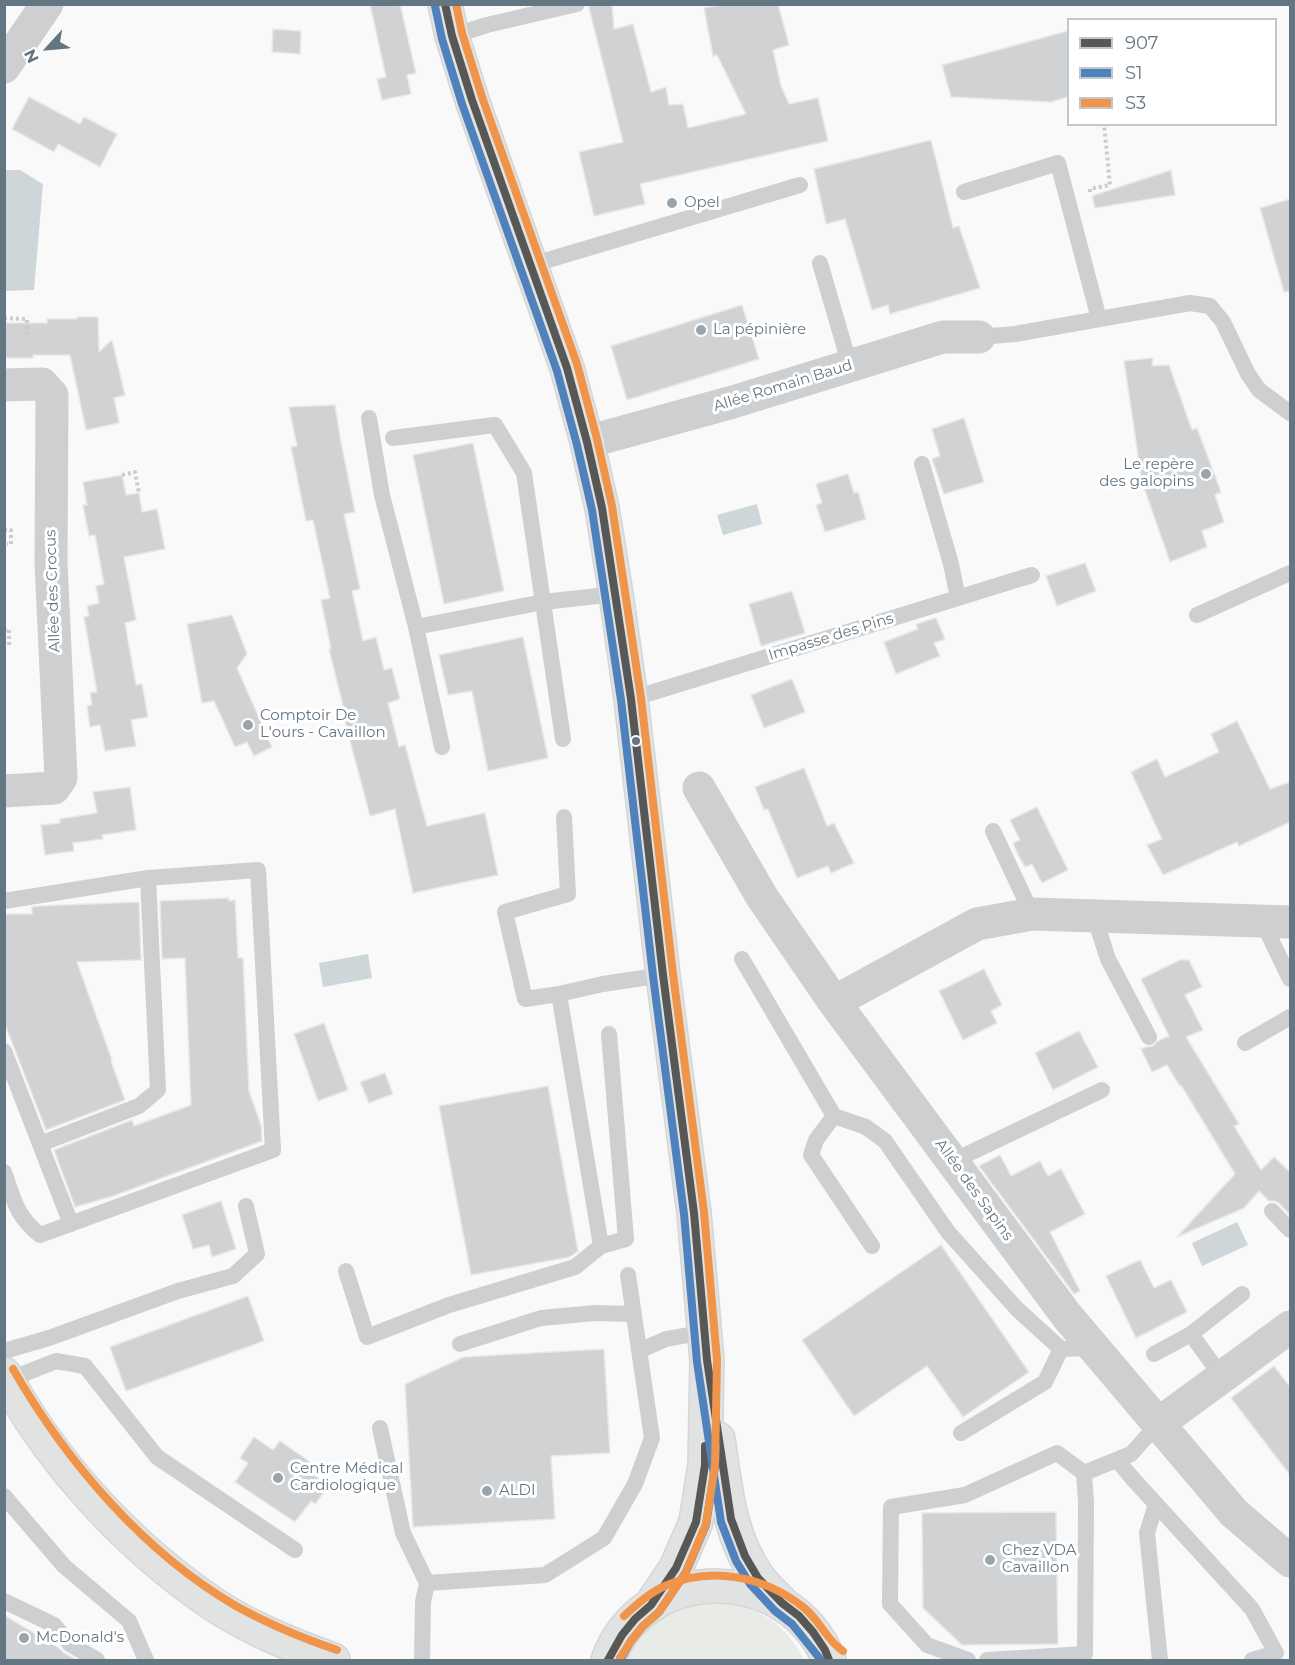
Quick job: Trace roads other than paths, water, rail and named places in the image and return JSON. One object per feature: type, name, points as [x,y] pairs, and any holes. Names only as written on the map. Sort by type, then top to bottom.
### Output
[{"type":"main road","points":[[445,4],[452,36],[476,111],[567,368],[602,508],[631,699],[663,975],[694,1213],[706,1346],[731,1519],[745,1556],[758,1578],[782,1604]]},
{"type":"main road","points":[[604,1658],[628,1627],[651,1605],[676,1568],[696,1522],[705,1465],[706,1346]]},
{"type":"main road","points":[[6,1368],[48,1445],[109,1516],[164,1566],[199,1595],[234,1617],[272,1636],[333,1660]]},
{"type":"main road","points":[[651,1605],[672,1594],[693,1587],[716,1585],[739,1587],[762,1593],[799,1616],[830,1657]]},
{"type":"street","points":[[4,67],[47,4]]},
{"type":"street","name":"Allée Romain Baud","points":[[587,442],[722,405],[943,337],[979,338]]},
{"type":"street","name":"Allée des Crocus","points":[[4,385],[42,384],[52,395],[51,563],[61,778],[54,788],[4,790]]},
{"type":"street","name":"Allée des Sapins","points":[[699,788],[762,897],[834,1002],[1067,1316],[1234,1513],[1289,1558]]},
{"type":"street","points":[[834,1002],[977,924],[1032,914],[1276,922]]},
{"type":"street","points":[[1158,1424],[1290,1327]]},
{"type":"lane","points":[[452,36],[487,25],[577,4]]},
{"type":"lane","points":[[964,192],[1058,163],[1099,319]]},
{"type":"lane","points":[[531,266],[800,185]]},
{"type":"lane","points":[[820,263],[850,366]]},
{"type":"lane","points":[[979,338],[1015,334],[1190,303],[1210,306],[1223,322],[1248,374],[1259,390],[1290,413]]},
{"type":"lane","points":[[369,418],[382,495],[416,627],[442,747]]},
{"type":"lane","points":[[393,438],[495,425],[524,473],[563,739]]},
{"type":"lane","points":[[922,464],[951,564],[958,598]]},
{"type":"lane","points":[[1197,615],[1290,573]]},
{"type":"lane","name":"Impasse des Pins","points":[[631,699],[1032,575]]},
{"type":"lane","points":[[416,627],[543,602],[616,594]]},
{"type":"lane","points":[[564,817],[568,894],[505,912],[525,999],[663,975]]},
{"type":"lane","points":[[993,831],[1032,914]]},
{"type":"lane","points":[[4,901],[148,878],[258,870],[273,1149],[40,1235],[18,1212],[4,1172]]},
{"type":"lane","points":[[40,1144],[139,1106],[158,1090],[148,878]]},
{"type":"lane","points":[[1094,916],[1108,959],[1149,1037]]},
{"type":"lane","points":[[1276,922],[1290,979]]},
{"type":"lane","points":[[742,959],[834,1116],[866,1128],[885,1141],[948,1232],[1017,1309],[1061,1349],[1094,1348]]},
{"type":"lane","points":[[559,994],[601,1246]]},
{"type":"lane","points":[[1245,1043],[1290,1017]]},
{"type":"lane","points":[[346,1271],[367,1337],[449,1305],[575,1267],[601,1246],[626,1239],[609,1034]]},
{"type":"lane","points":[[4,1051],[71,1224]]},
{"type":"lane","points":[[952,1161],[1102,1090]]},
{"type":"lane","points":[[834,1116],[816,1140],[811,1155],[872,1246]]},
{"type":"lane","points":[[6,1368],[49,1338],[178,1291],[233,1276],[257,1254],[246,1206]]},
{"type":"lane","points":[[1272,1211],[1290,1230]]},
{"type":"lane","points":[[427,1583],[545,1575],[604,1538],[635,1484],[652,1438],[628,1275]]},
{"type":"lane","points":[[1154,1354],[1191,1334],[1242,1294]]},
{"type":"lane","points":[[460,1344],[541,1318],[595,1313],[634,1314]]},
{"type":"lane","points":[[1191,1334],[1222,1377]]},
{"type":"lane","points":[[639,1351],[666,1339],[706,1346]]},
{"type":"lane","points":[[961,1432],[1045,1382],[1061,1349]]},
{"type":"lane","points":[[6,1368],[56,1361],[85,1366],[157,1457],[295,1550]]},
{"type":"lane","points":[[1084,1473],[1131,1454],[1158,1424]]},
{"type":"lane","points":[[380,1428],[404,1533],[427,1583],[423,1602],[422,1660]]},
{"type":"lane","points":[[968,1660],[927,1645],[890,1604],[891,1507],[965,1495],[1057,1453],[1084,1473],[1086,1503],[1085,1654],[987,1660]]},
{"type":"lane","points":[[1117,1460],[1252,1609],[1276,1653],[1252,1660]]},
{"type":"lane","points":[[4,1496],[64,1566],[129,1621],[146,1660]]},
{"type":"lane","points":[[1156,1504],[1147,1533],[1160,1660]]},
{"type":"lane","points":[[4,1601],[54,1624],[70,1644],[98,1660]]},
{"type":"place","name":"Opel","points":[[672,203]]},
{"type":"place","name":"La pépinière","points":[[701,330]]},
{"type":"place","name":"Le repère des galopins","points":[[1206,474]]},
{"type":"place","name":"Comptoir De L'ours - Cavaillon","points":[[248,725]]},
{"type":"place","name":"Centre Médical Cardiologique","points":[[278,1478]]},
{"type":"place","name":"ALDI","points":[[487,1491]]},
{"type":"place","name":"Chez VDA Cavaillon","points":[[990,1560]]},
{"type":"place","name":"McDonald's","points":[[24,1638]]}]
